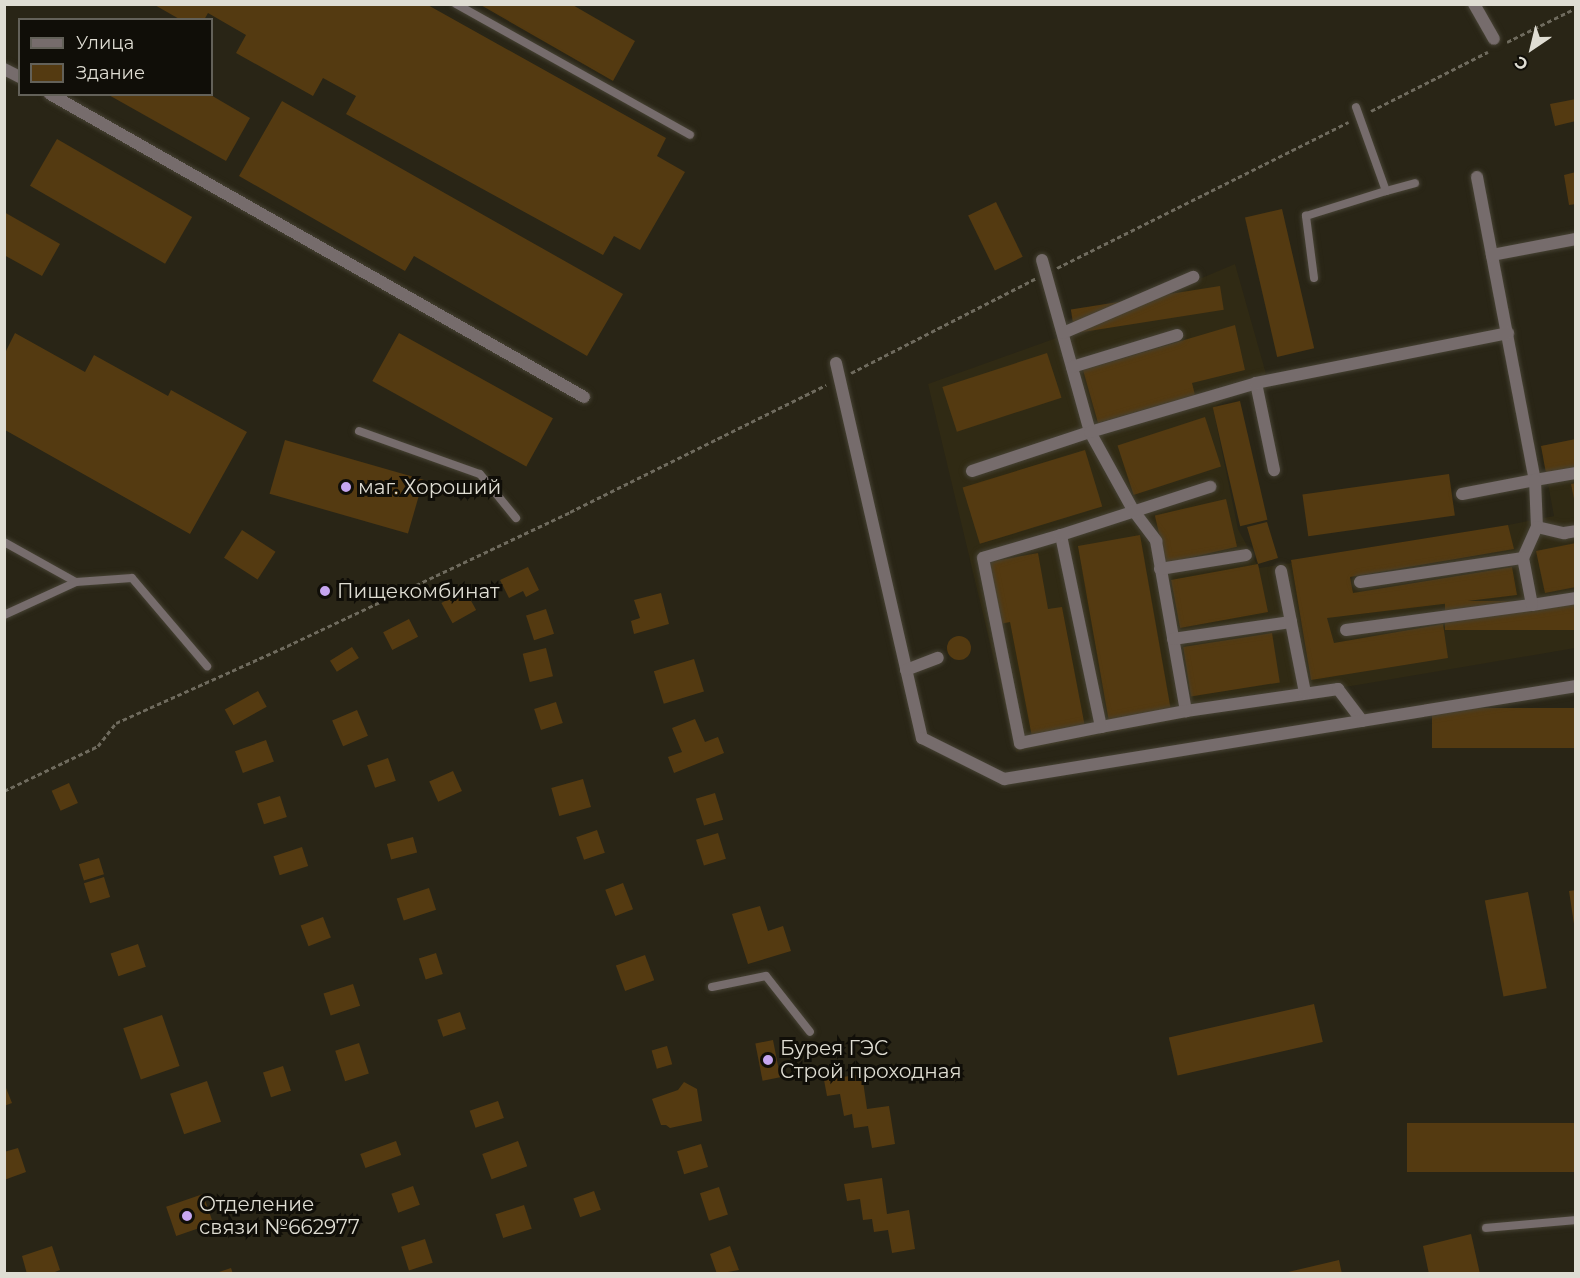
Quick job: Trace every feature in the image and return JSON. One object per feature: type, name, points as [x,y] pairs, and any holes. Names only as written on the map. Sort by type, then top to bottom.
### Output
[{"type":"street","points":[[1474,4],[1497,44]]},
{"type":"street","points":[[4,69],[18,77]]},
{"type":"street","points":[[54,96],[584,397]]},
{"type":"street","points":[[1477,177],[1535,480],[1537,527],[1523,558],[1532,605]]},
{"type":"street","points":[[1492,255],[1575,239]]},
{"type":"street","points":[[1042,260],[1090,432],[1133,510],[1156,541],[1186,711]]},
{"type":"street","points":[[1063,333],[1193,277]]},
{"type":"street","points":[[972,471],[1090,432],[1256,383],[1508,333]]},
{"type":"street","points":[[1072,367],[1177,335]]},
{"type":"street","points":[[836,363],[922,738],[1004,779],[1575,686]]},
{"type":"street","points":[[1256,383],[1274,470]]},
{"type":"street","points":[[1462,494],[1575,473]]},
{"type":"street","points":[[1210,487],[983,558],[1020,743],[1186,711],[1338,689],[1362,721]]},
{"type":"street","points":[[1537,527],[1564,533],[1575,531]]},
{"type":"street","points":[[1060,535],[1101,727]]},
{"type":"street","points":[[1161,569],[1246,555]]},
{"type":"street","points":[[1360,582],[1523,558]]},
{"type":"street","points":[[1281,571],[1305,693]]},
{"type":"street","points":[[1346,630],[1575,598]]},
{"type":"street","points":[[1173,639],[1291,622]]},
{"type":"street","points":[[906,670],[938,658]]},
{"type":"lane","points":[[456,4],[690,135]]},
{"type":"lane","points":[[1356,107],[1386,191]]},
{"type":"lane","points":[[1314,278],[1306,216],[1416,183]]},
{"type":"lane","points":[[359,431],[480,474],[516,518]]},
{"type":"lane","points":[[4,542],[76,582]]},
{"type":"lane","points":[[4,615],[76,582],[132,578],[207,666]]},
{"type":"lane","points":[[712,987],[766,976],[810,1032]]},
{"type":"lane","points":[[1486,1228],[1575,1220]]},
{"type":"path","points":[[4,790],[98,746],[116,723],[287,646],[570,512],[840,379],[1360,116],[1497,44],[1575,8]]},
{"type":"shaded area","points":[[1235,264],[1266,374],[1213,408],[1238,529],[1259,568],[1390,548],[1554,516],[1541,446],[1575,439],[1575,648],[1316,692],[1016,752],[928,384],[1076,331]]},
{"type":"building","points":[[153,4],[426,4],[666,138],[657,156],[685,172],[640,250],[614,236],[603,255],[346,114],[356,96],[323,78],[313,96],[236,53],[246,35],[208,13],[205,18],[178,18]]},
{"type":"building","points":[[479,4],[571,4],[635,41],[613,81]]},
{"type":"building","points":[[111,96],[212,96],[250,118],[226,161]]},
{"type":"building","points":[[1576,99],[1576,121],[1555,126],[1550,104]]},
{"type":"building","points":[[282,101],[623,294],[587,356],[414,256],[405,271],[239,176]]},
{"type":"building","points":[[57,139],[192,217],[165,264],[30,186]]},
{"type":"building","points":[[1576,172],[1576,204],[1569,205],[1564,175]]},
{"type":"building","points":[[996,202],[1023,257],[995,270],[968,216]]},
{"type":"building","points":[[1282,209],[1314,348],[1277,357],[1245,218]]},
{"type":"building","points":[[4,212],[60,244],[42,276],[4,255]]},
{"type":"building","points":[[1220,286],[1224,310],[1075,333],[1071,310]]},
{"type":"building","points":[[1235,325],[1245,370],[1192,383],[1195,395],[1098,423],[1083,370]]},
{"type":"building","points":[[15,333],[85,372],[94,355],[168,396],[171,390],[247,432],[190,534],[5,430],[5,353]]},
{"type":"building","points":[[399,333],[553,418],[526,466],[372,381]]},
{"type":"building","points":[[1047,353],[1062,398],[957,432],[942,387]]},
{"type":"building","points":[[1240,401],[1267,520],[1240,526],[1213,407]]},
{"type":"building","points":[[1205,417],[1221,466],[1134,495],[1118,445]]},
{"type":"building","points":[[1576,439],[1576,467],[1546,473],[1541,446]]},
{"type":"building","name":"маг. Хороший","points":[[285,440],[423,480],[408,534],[270,494]]},
{"type":"building","points":[[1085,450],[1102,506],[980,544],[963,487]]},
{"type":"building","points":[[1449,474],[1455,516],[1308,536],[1302,495]]},
{"type":"building","points":[[1576,483],[1576,498],[1574,499],[1571,484]]},
{"type":"building","points":[[1226,499],[1237,547],[1166,563],[1155,515]]},
{"type":"building","points":[[1267,522],[1278,558],[1258,564],[1247,527]]},
{"type":"building","points":[[1508,525],[1514,549],[1350,577],[1353,593],[1512,567],[1517,595],[1327,618],[1334,643],[1443,624],[1448,658],[1311,680],[1291,560]]},
{"type":"building","points":[[242,530],[276,552],[258,579],[224,558]]},
{"type":"building","points":[[1140,535],[1171,709],[1109,720],[1078,546]]},
{"type":"building","points":[[1576,543],[1576,587],[1545,593],[1536,551]]},
{"type":"building","points":[[1038,553],[1048,609],[1062,607],[1085,727],[1032,737],[1010,622],[1000,624],[989,562]]},
{"type":"building","points":[[1258,564],[1268,612],[1180,628],[1171,580]]},
{"type":"building","points":[[528,567],[539,590],[526,597],[523,591],[509,598],[500,580]]},
{"type":"building","points":[[465,590],[476,610],[453,623],[441,603]]},
{"type":"building","points":[[661,593],[669,624],[634,634],[631,621],[640,618],[634,600]]},
{"type":"building","points":[[1445,601],[1576,601],[1576,630],[1445,630]]},
{"type":"building","points":[[546,609],[554,634],[534,640],[526,615]]},
{"type":"building","points":[[409,619],[418,637],[392,650],[383,632]]},
{"type":"building","points":[[1272,633],[1280,682],[1191,696],[1183,647]]},
{"type":"building","points":[[959,636],[964,637],[970,643],[970,653],[964,659],[959,660],[954,659],[948,653],[947,648],[948,643],[954,637]]},
{"type":"building","points":[[352,647],[359,658],[337,672],[330,661]]},
{"type":"building","points":[[546,648],[553,676],[530,682],[523,654]]},
{"type":"building","points":[[694,659],[704,692],[664,704],[654,671]]},
{"type":"building","points":[[258,691],[267,707],[233,725],[225,709]]},
{"type":"building","points":[[556,702],[563,723],[541,730],[534,709]]},
{"type":"building","points":[[1432,708],[1576,708],[1576,748],[1432,748]]},
{"type":"building","points":[[357,710],[368,736],[343,746],[332,721]]},
{"type":"building","points":[[695,719],[705,742],[718,737],[724,753],[674,773],[668,757],[682,752],[672,728]]},
{"type":"building","points":[[266,740],[274,762],[243,773],[235,751]]},
{"type":"building","points":[[388,758],[396,781],[375,788],[367,765]]},
{"type":"building","points":[[453,771],[462,791],[438,802],[429,782]]},
{"type":"building","points":[[583,779],[591,807],[559,816],[551,788]]},
{"type":"building","points":[[69,783],[78,803],[61,811],[52,791]]},
{"type":"building","points":[[715,793],[723,820],[704,826],[696,799]]},
{"type":"building","points":[[280,796],[287,817],[264,824],[257,803]]},
{"type":"building","points":[[597,830],[605,853],[584,860],[576,837]]},
{"type":"building","points":[[718,833],[726,859],[704,866],[696,840]]},
{"type":"building","points":[[413,837],[417,852],[391,859],[387,844]]},
{"type":"building","points":[[302,847],[308,866],[280,875],[273,856]]},
{"type":"building","points":[[99,858],[104,874],[84,880],[79,864]]},
{"type":"building","points":[[104,877],[110,897],[90,903],[84,883]]},
{"type":"building","points":[[623,883],[633,909],[615,916],[605,890]]},
{"type":"building","points":[[429,888],[436,910],[404,920],[397,899]]},
{"type":"building","points":[[1576,890],[1576,924],[1574,924],[1569,891]]},
{"type":"building","points":[[1528,892],[1547,988],[1504,997],[1485,900]]},
{"type":"building","points":[[760,906],[768,931],[783,926],[791,951],[748,964],[732,914]]},
{"type":"building","points":[[323,917],[331,938],[308,946],[301,926]]},
{"type":"building","points":[[138,944],[146,967],[118,976],[111,953]]},
{"type":"building","points":[[436,953],[443,974],[426,979],[419,959]]},
{"type":"building","points":[[645,955],[654,980],[625,991],[616,966]]},
{"type":"building","points":[[353,984],[360,1006],[331,1015],[324,994]]},
{"type":"building","points":[[1314,1004],[1323,1042],[1178,1076],[1169,1038]]},
{"type":"building","points":[[460,1012],[466,1029],[443,1037],[437,1020]]},
{"type":"building","points":[[162,1015],[180,1066],[141,1079],[123,1028]]},
{"type":"building","name":"Бурея ГЭС Строй проходная","points":[[773,1040],[780,1077],[763,1081],[755,1043]]},
{"type":"building","points":[[359,1043],[369,1073],[345,1081],[335,1051]]},
{"type":"building","points":[[667,1046],[672,1064],[657,1069],[652,1050]]},
{"type":"building","points":[[283,1066],[291,1091],[271,1097],[263,1072]]},
{"type":"building","points":[[862,1074],[867,1109],[889,1106],[895,1144],[872,1148],[868,1126],[854,1128],[852,1114],[844,1116],[840,1094],[827,1096],[824,1080]]},
{"type":"building","points":[[207,1081],[221,1122],[184,1134],[170,1094]]},
{"type":"building","points":[[684,1082],[697,1089],[702,1121],[670,1128],[661,1125],[652,1099],[678,1090]]},
{"type":"building","points":[[4,1083],[12,1103],[4,1106]]},
{"type":"building","points":[[498,1101],[504,1118],[475,1128],[470,1111]]},
{"type":"building","points":[[1407,1123],[1576,1123],[1576,1172],[1407,1172]]},
{"type":"building","points":[[396,1141],[401,1155],[365,1168],[360,1154]]},
{"type":"building","points":[[518,1141],[527,1166],[492,1179],[482,1154]]},
{"type":"building","points":[[701,1144],[708,1167],[684,1174],[677,1151]]},
{"type":"building","points":[[18,1148],[26,1172],[4,1180],[4,1152]]},
{"type":"building","points":[[882,1178],[887,1214],[909,1210],[915,1249],[892,1253],[888,1230],[874,1232],[872,1219],[863,1220],[860,1199],[847,1201],[844,1184]]},
{"type":"building","points":[[413,1186],[420,1205],[398,1213],[391,1194]]},
{"type":"building","points":[[719,1187],[728,1215],[709,1221],[700,1193]]},
{"type":"building","points":[[594,1191],[601,1210],[580,1217],[573,1199]]},
{"type":"building","points":[[203,1194],[213,1223],[176,1236],[166,1207]]},
{"type":"building","points":[[524,1205],[532,1229],[503,1238],[495,1214]]},
{"type":"building","points":[[1471,1234],[1480,1274],[1429,1274],[1423,1246]]},
{"type":"building","points":[[425,1239],[433,1263],[409,1271],[401,1247]]},
{"type":"building","points":[[52,1246],[60,1270],[50,1274],[27,1274],[22,1256]]},
{"type":"building","points":[[730,1246],[739,1270],[717,1274],[710,1254]]},
{"type":"building","points":[[1339,1260],[1342,1274],[1284,1274],[1284,1273]]},
{"type":"building","points":[[231,1268],[233,1274],[216,1274],[216,1273]]},
{"type":"place","name":"маг. Хороший","points":[[346,487]]},
{"type":"place","name":"Пищекомбинат","points":[[325,591]]},
{"type":"place","name":"Бурея ГЭС Строй проходная","points":[[768,1060]]},
{"type":"place","name":"Отделение связи №662977","points":[[187,1216]]}]
